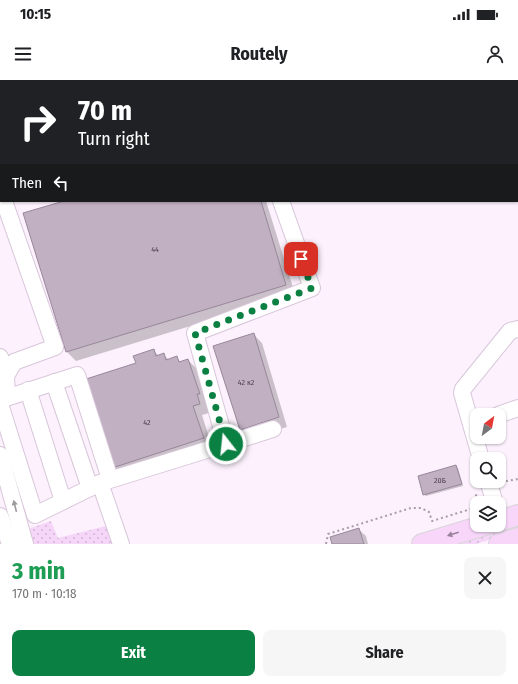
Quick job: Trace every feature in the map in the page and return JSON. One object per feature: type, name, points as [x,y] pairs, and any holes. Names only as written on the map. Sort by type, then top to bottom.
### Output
[{"type":"main road","points":[[422,544],[470,527]]},
{"type":"main road","points":[[499,544],[518,538]]},
{"type":"street","points":[[4,202],[55,347],[14,362],[6,376],[2,400],[35,515]]},
{"type":"street","points":[[226,444],[195,333],[312,288],[281,202]]},
{"type":"street","points":[[479,452],[462,392],[510,331],[518,329]]},
{"type":"street","points":[[0,357],[6,376]]},
{"type":"street","points":[[2,400],[28,390],[77,375],[100,483]]},
{"type":"street","points":[[54,382],[100,483],[121,544]]},
{"type":"street","points":[[28,390],[63,501]]},
{"type":"street","points":[[506,412],[518,408]]},
{"type":"street","points":[[23,537],[23,526],[35,515],[100,483],[273,430]]},
{"type":"street","points":[[0,455],[23,537]]},
{"type":"street","points":[[0,516],[10,544]]},
{"type":"path","points":[[506,481],[518,479]]},
{"type":"path","points":[[326,544],[328,534],[411,508],[421,508],[428,512],[432,521],[470,509],[474,504],[479,488]]},
{"type":"shaded area","points":[[51,521],[58,538],[110,525],[116,544],[28,544],[28,529]]},
{"type":"shaded area","points":[[518,522],[518,531],[476,544],[449,544],[487,532],[506,532],[506,526]]},
{"type":"building","points":[[61,202],[261,202],[286,285],[66,352],[23,213]]},
{"type":"building","points":[[254,333],[279,417],[240,430],[213,346]]},
{"type":"building","points":[[154,349],[156,356],[164,353],[166,360],[177,356],[179,362],[188,359],[200,394],[197,394],[200,404],[193,406],[204,438],[112,468],[83,380],[136,363],[133,356]]},
{"type":"building","points":[[456,465],[462,484],[423,495],[418,476]]},
{"type":"building","points":[[359,528],[364,544],[332,544],[330,537]]},
{"type":"route","points":[[226,444],[195,333],[312,288],[301,259]]}]
